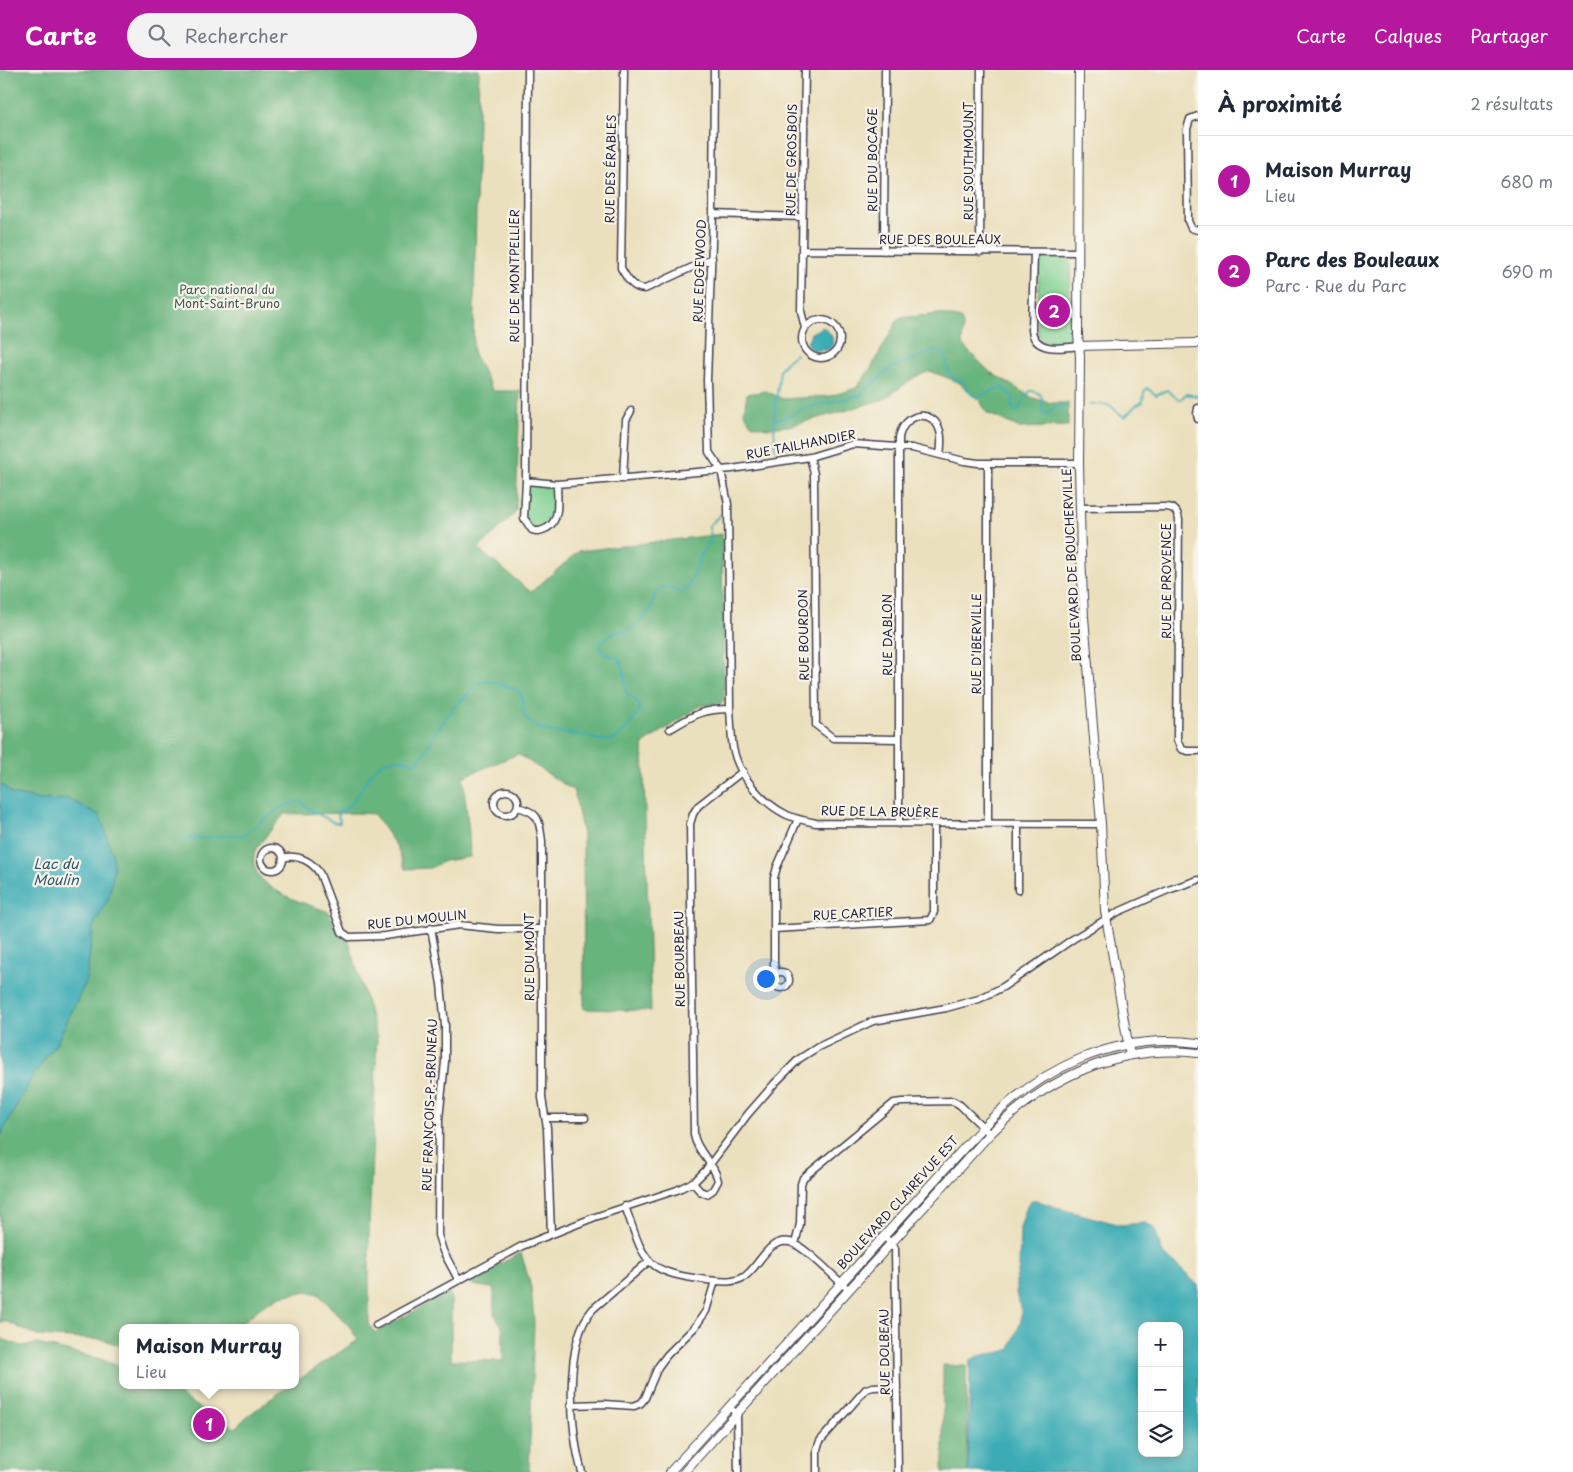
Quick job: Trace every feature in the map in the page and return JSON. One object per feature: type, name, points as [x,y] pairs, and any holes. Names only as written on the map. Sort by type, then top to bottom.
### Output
[{"type":"street","name":"RUE DE MONTPELLIER","points":[[528,70],[526,482],[524,518],[528,526],[536,532],[550,527],[554,521],[557,514],[557,484]]},
{"type":"street","name":"RUE DES ÉRABLES","points":[[624,70],[621,268],[632,285],[638,289],[645,289],[712,258]]},
{"type":"street","name":"RUE EDGEWOOD","points":[[714,70],[713,214],[707,380],[710,452],[721,470]]},
{"type":"street","name":"RUE DE GROSBOIS","points":[[805,70],[801,311],[805,328]]},
{"type":"street","name":"RUE DU BOCAGE","points":[[884,251],[885,70]]},
{"type":"street","name":"RUE SOUTHMOUNT","points":[[980,252],[981,70]]},
{"type":"street","name":"BOULEVARD DE BOUCHERVILLE","points":[[1079,70],[1079,463],[1084,608],[1101,824],[1106,918],[1130,1055]]},
{"type":"street","points":[[1198,116],[1191,118],[1187,125],[1189,226],[1198,230]]},
{"type":"street","points":[[713,214],[802,217]]},
{"type":"street","name":"RUE DES BOULEAUX","points":[[802,250],[1078,252]]},
{"type":"street","points":[[1034,252],[1032,330],[1038,344],[1045,347],[1068,347],[1198,342]]},
{"type":"street","points":[[816,320],[833,324],[837,329],[840,341],[836,352],[825,358],[818,359],[806,353],[801,340],[805,328],[816,320]]},
{"type":"street","points":[[1198,408],[1198,419]]},
{"type":"street","points":[[623,479],[626,420],[631,411]]},
{"type":"street","name":"RUE DABLON","points":[[899,824],[899,446],[900,432],[904,424],[913,417],[924,416],[934,422],[939,429],[941,437],[940,455]]},
{"type":"street","name":"RUE TAILHANDIER","points":[[526,482],[557,484],[721,470],[810,457],[853,444],[899,446],[964,461],[988,464],[1079,463]]},
{"type":"street","name":"RUE BOURDON","points":[[810,457],[814,474],[816,725],[833,738],[899,739]]},
{"type":"street","name":"RUE D'IBERVILLE","points":[[988,464],[988,824]]},
{"type":"street","name":"RUE DE LA BRUÈRE","points":[[721,470],[728,504],[730,709],[734,750],[751,784],[765,799],[786,815],[816,823],[1101,824]]},
{"type":"street","name":"RUE DE PROVENCE","points":[[1080,508],[1166,506],[1174,510],[1178,515],[1177,740],[1181,749],[1198,752]]},
{"type":"street","points":[[670,729],[699,712],[714,709],[730,709]]},
{"type":"street","name":"RUE BOURBEAU","points":[[711,1164],[697,1145],[694,1132],[690,824],[698,806],[743,771]]},
{"type":"street","name":"RUE DU MONT","points":[[518,807],[534,813],[538,818],[542,851],[542,1098],[547,1118],[551,1234]]},
{"type":"street","points":[[776,973],[774,965],[774,874],[798,819]]},
{"type":"street","name":"RUE CARTIER","points":[[774,930],[924,921],[932,918],[934,911],[934,824]]},
{"type":"street","points":[[1018,824],[1018,890]]},
{"type":"street","name":"RUE DU MOULIN","points":[[283,858],[292,856],[308,861],[317,869],[342,932],[353,938],[385,936],[431,928],[466,925],[498,929],[541,929]]},
{"type":"street","points":[[376,1325],[522,1246],[625,1206],[677,1190],[692,1182],[711,1164],[757,1102],[790,1067],[811,1051],[873,1021],[946,1008],[979,999],[1003,987],[1106,918],[1156,895],[1198,880]]},
{"type":"street","name":"RUE FRANÇOIS-P.-BRUNEAU","points":[[431,928],[442,984],[445,1026],[445,1057],[439,1119],[438,1235],[442,1251],[458,1279]]},
{"type":"street","name":"BOULEVARD CLAIREVUE EST","points":[[670,1472],[983,1127],[1018,1094],[1045,1076],[1083,1057],[1128,1045],[1165,1041],[1198,1043]]},
{"type":"street","name":"BOULEVARD CLAIREVUE EST","points":[[684,1472],[990,1134],[1026,1101],[1052,1085],[1094,1065],[1130,1055],[1168,1051],[1198,1053]]},
{"type":"street","points":[[795,1244],[800,1228],[801,1184],[804,1176],[892,1105],[902,1102],[953,1101],[960,1105],[990,1134]]},
{"type":"street","points":[[547,1118],[585,1118]]},
{"type":"street","points":[[692,1182],[703,1193],[709,1193],[713,1190],[718,1185],[718,1179],[711,1164]]},
{"type":"street","points":[[625,1206],[637,1240],[649,1261],[660,1270],[673,1275],[731,1282],[741,1279],[750,1272],[774,1245],[785,1242],[795,1244],[849,1290]]},
{"type":"street","points":[[884,1236],[891,1243]]},
{"type":"street","name":"RUE DOLBEAU","points":[[891,1243],[895,1248],[898,1472]]},
{"type":"street","points":[[582,1472],[571,1405],[571,1390],[578,1340],[584,1320],[596,1306],[649,1261]]},
{"type":"street","points":[[571,1405],[604,1404],[634,1406],[641,1403],[658,1367],[706,1311],[715,1281]]},
{"type":"street","points":[[817,1472],[817,1449],[820,1441],[866,1389],[897,1386]]},
{"type":"street","points":[[729,1407],[737,1414],[738,1472]]},
{"type":"green space","name":"Parc national du Mont-Saint-Bruno","points":[[0,70],[479,70],[473,352],[493,391],[520,391],[516,512],[478,549],[531,592],[579,551],[722,534],[724,700],[721,703],[700,706],[643,744],[651,1011],[584,1009],[583,835],[574,791],[518,754],[463,777],[470,857],[444,861],[430,868],[405,869],[397,847],[374,814],[284,814],[255,851],[254,864],[259,875],[267,884],[279,892],[329,912],[334,925],[345,939],[349,941],[377,1038],[369,1228],[369,1324],[375,1333],[449,1292],[451,1298],[451,1360],[503,1361],[502,1326],[494,1314],[494,1291],[492,1288],[473,1285],[470,1280],[521,1253],[531,1287],[534,1321],[529,1472],[0,1472],[0,1338],[21,1346],[37,1344],[100,1359],[119,1366],[119,1389],[169,1389],[235,1428],[245,1418],[284,1389],[299,1389],[299,1379],[358,1340],[350,1327],[318,1294],[308,1291],[281,1296],[261,1307],[241,1324],[119,1324],[119,1345],[105,1340],[37,1336],[8,1322],[0,1322],[0,1137],[32,1077],[57,1042],[86,982],[93,926],[109,898],[69,799],[40,800],[12,794],[0,783]]},
{"type":"green space","points":[[1044,257],[1066,257],[1070,262],[1070,338],[1066,342],[1044,341],[1038,334],[1039,264],[1040,259]]},
{"type":"green space","points":[[940,314],[961,319],[963,326],[962,345],[990,372],[1033,398],[1051,403],[1068,403],[1068,426],[1020,428],[987,413],[980,401],[958,382],[930,371],[915,377],[884,399],[788,426],[767,428],[751,424],[744,413],[747,394],[766,391],[783,399],[831,396],[856,388],[871,368],[899,318]]},
{"type":"green space","points":[[526,481],[557,484],[555,521],[536,532],[524,518]]},
{"type":"green space","points":[[943,1365],[966,1366],[968,1472],[943,1472]]},
{"type":"water","points":[[823,327],[831,335],[833,346],[827,350],[811,350],[807,344],[811,333]]},
{"type":"water","name":"Lac du Moulin","points":[[0,783],[12,794],[40,800],[69,799],[100,815],[113,856],[114,868],[109,898],[93,927],[86,982],[57,1042],[32,1077],[0,1137]]},
{"type":"water","points":[[1036,1200],[1061,1209],[1121,1225],[1145,1223],[1152,1226],[1156,1232],[1162,1252],[1198,1285],[1198,1472],[968,1472],[970,1361],[980,1356],[1010,1349],[1021,1321],[1021,1306],[1016,1293],[1016,1279],[1019,1269],[1020,1228],[1027,1205]]},
{"type":"waterway","points":[[775,449],[774,420],[790,416],[802,409],[860,395],[891,368],[934,351],[945,354],[952,378],[964,382],[970,393],[974,396],[977,397],[1002,387],[1014,398],[1011,406],[1016,411],[1020,408],[1030,391],[1040,394],[1043,414],[1046,414],[1055,407],[1065,406]]},
{"type":"waterway","points":[[774,420],[780,369],[796,354]]},
{"type":"waterway","points":[[1089,404],[1111,406],[1125,417],[1135,406],[1143,402],[1144,392],[1147,388],[1156,395],[1167,390],[1178,399],[1181,399],[1186,394],[1198,396]]},
{"type":"waterway","points":[[184,839],[244,835],[277,810],[297,801],[302,802],[307,808],[335,823],[340,823],[339,811],[346,808],[353,801],[372,773],[380,765],[389,760],[400,759],[416,763],[419,761],[438,729],[453,709],[478,683],[492,681],[518,690],[522,696],[525,717],[532,724],[545,730],[604,741],[616,738],[628,727],[640,709],[638,702],[626,693],[622,664],[616,656],[602,651],[602,641],[615,632],[624,632],[640,622],[651,609],[655,594],[663,587],[679,592],[687,590],[703,551],[710,542],[709,526],[720,515]]},
{"type":"place","name":"Parc des Bouleaux","points":[[1054,311]]},
{"type":"place","name":"Maison Murray","points":[[209,1424]]}]
